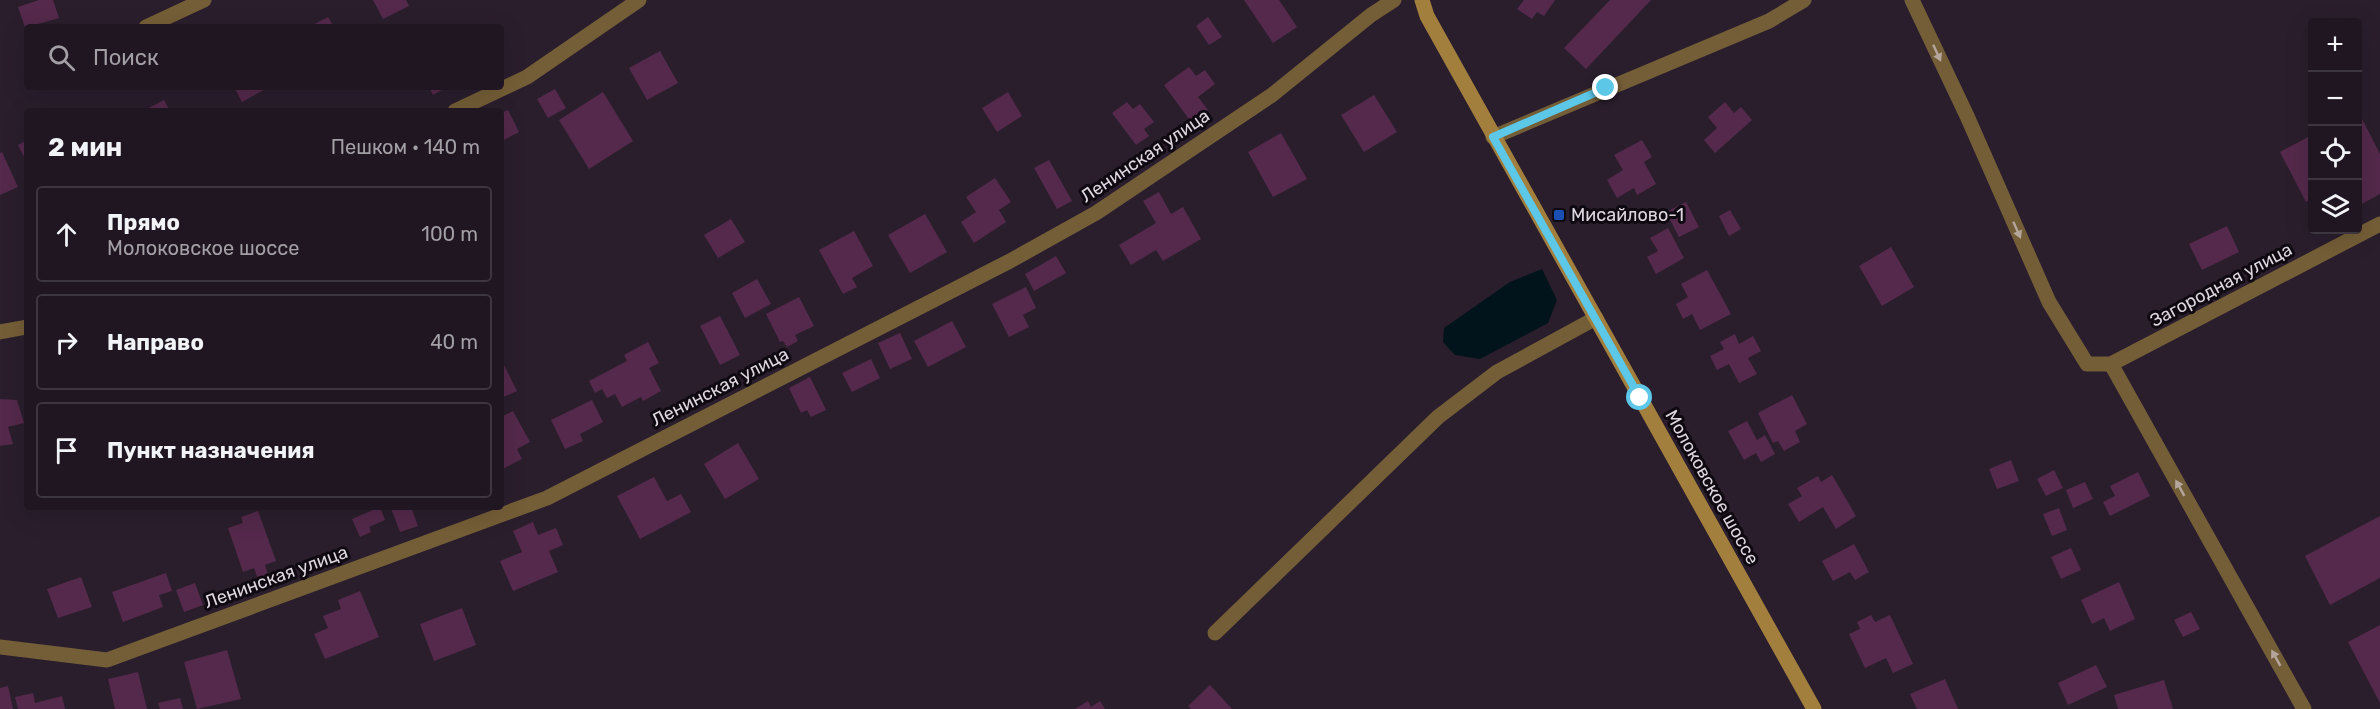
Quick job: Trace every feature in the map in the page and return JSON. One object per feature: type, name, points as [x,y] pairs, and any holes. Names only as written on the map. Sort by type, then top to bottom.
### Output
[{"type":"main road","name":"Молоковское шоссе","points":[[1422,0],[1427,16],[1493,137],[1814,709]]},
{"type":"street","points":[[152,24],[204,0]]},
{"type":"street","points":[[504,88],[527,77],[639,0]]},
{"type":"street","name":"Ленинская улица","points":[[0,648],[107,660],[547,498],[1010,261],[1096,213],[1272,95],[1371,15],[1394,0]]},
{"type":"street","points":[[1493,137],[1769,21],[1804,0]]},
{"type":"street","points":[[1911,0],[1967,116],[2049,302],[2087,364],[2111,364],[2304,709]]},
{"type":"street","points":[[461,108],[499,90]]},
{"type":"street","name":"Загородная улица","points":[[2111,364],[2380,224]]},
{"type":"street","points":[[1215,633],[1438,417],[1497,372],[1596,318]]},
{"type":"street","points":[[0,332],[24,328]]},
{"type":"water","points":[[1542,269],[1557,300],[1548,323],[1480,359],[1455,355],[1443,342],[1444,328],[1510,282]]},
{"type":"building","points":[[39,0],[53,0],[59,18],[38,24],[24,24],[18,7]]},
{"type":"building","points":[[373,0],[406,0],[409,6],[383,19]]},
{"type":"building","points":[[1244,0],[1279,0],[1297,27],[1273,43]]},
{"type":"building","points":[[1524,0],[1555,0],[1544,16],[1537,12],[1532,19],[1517,9]]},
{"type":"building","points":[[1610,0],[1651,0],[1586,69],[1564,48]]},
{"type":"building","points":[[328,17],[332,24],[315,24]]},
{"type":"building","points":[[1208,17],[1222,37],[1209,45],[1196,26]]},
{"type":"building","points":[[660,51],[678,83],[647,100],[629,68]]},
{"type":"building","points":[[1189,67],[1196,76],[1205,70],[1215,84],[1198,97],[1208,110],[1191,122],[1164,85]]},
{"type":"building","points":[[555,89],[566,108],[548,118],[537,99]]},
{"type":"building","points":[[236,90],[264,90],[242,102]]},
{"type":"building","points":[[430,90],[442,90],[433,95]]},
{"type":"building","points":[[603,92],[633,141],[589,169],[559,120]]},
{"type":"building","points":[[1008,92],[1022,116],[997,132],[982,108]]},
{"type":"building","points":[[1374,95],[1397,132],[1364,152],[1341,115]]},
{"type":"building","points":[[164,100],[168,108],[149,108]]},
{"type":"building","points":[[1127,102],[1133,109],[1140,104],[1154,122],[1144,129],[1149,136],[1136,145],[1112,113]]},
{"type":"building","points":[[1725,102],[1734,113],[1741,107],[1752,120],[1715,153],[1704,140],[1717,128],[1708,117]]},
{"type":"building","points":[[508,110],[519,132],[504,140],[504,112]]},
{"type":"building","points":[[2362,119],[2380,154],[2380,194],[2362,204]]},
{"type":"building","points":[[1281,133],[1307,179],[1273,197],[1248,152]]},
{"type":"building","points":[[2308,137],[2308,201],[2306,202],[2280,152]]},
{"type":"building","points":[[1642,140],[1652,157],[1644,162],[1656,184],[1637,195],[1634,188],[1617,198],[1607,180],[1623,170],[1614,155]]},
{"type":"building","points":[[24,142],[24,157],[18,145]]},
{"type":"building","points":[[2,152],[18,187],[0,195],[0,153]]},
{"type":"building","points":[[1049,160],[1072,201],[1057,209],[1034,168]]},
{"type":"building","points":[[995,178],[1011,202],[999,210],[1006,222],[974,243],[961,222],[976,212],[966,197]]},
{"type":"building","points":[[1159,192],[1171,214],[1183,207],[1201,239],[1163,261],[1156,250],[1131,265],[1119,245],[1156,223],[1143,201]]},
{"type":"building","points":[[1686,202],[1699,227],[1679,237],[1666,212]]},
{"type":"building","points":[[1730,210],[1741,229],[1729,236],[1719,216]]},
{"type":"building","points":[[925,214],[947,252],[910,273],[888,235]]},
{"type":"building","points":[[731,219],[745,242],[718,258],[704,235]]},
{"type":"building","points":[[2227,226],[2239,252],[2202,270],[2189,244]]},
{"type":"building","points":[[1668,228],[1684,258],[1656,274],[1647,257],[1658,251],[1650,238]]},
{"type":"building","points":[[854,231],[873,266],[852,278],[857,287],[843,294],[819,250]]},
{"type":"building","points":[[1891,247],[1914,287],[1882,306],[1859,266]]},
{"type":"building","points":[[1056,256],[1066,273],[1034,291],[1025,274]]},
{"type":"building","points":[[1707,270],[1731,314],[1700,330],[1692,314],[1683,319],[1676,304],[1688,297],[1681,284]]},
{"type":"building","points":[[757,279],[771,304],[745,318],[732,293]]},
{"type":"building","points":[[1026,287],[1036,308],[1023,315],[1029,327],[1009,337],[992,304]]},
{"type":"building","points":[[799,297],[814,326],[795,335],[798,341],[787,347],[783,341],[780,342],[766,314]]},
{"type":"building","points":[[720,316],[740,355],[720,365],[700,326]]},
{"type":"building","points":[[952,321],[966,347],[928,367],[914,341]]},
{"type":"building","points":[[900,333],[912,359],[890,369],[878,343]]},
{"type":"building","points":[[1735,334],[1739,344],[1753,336],[1761,351],[1748,358],[1757,374],[1739,383],[1729,364],[1717,370],[1710,356],[1724,349],[1720,342]]},
{"type":"building","points":[[648,342],[659,363],[649,368],[661,391],[643,401],[641,397],[622,407],[615,394],[607,398],[602,389],[595,393],[589,381],[627,361],[624,355]]},
{"type":"building","points":[[871,359],[880,378],[852,392],[842,373]]},
{"type":"building","points":[[504,365],[517,391],[504,397]]},
{"type":"building","points":[[810,377],[826,410],[811,417],[807,410],[801,413],[789,388]]},
{"type":"building","points":[[1792,395],[1807,424],[1795,431],[1800,442],[1784,451],[1778,441],[1773,443],[1758,413]]},
{"type":"building","points":[[0,399],[17,400],[24,423],[8,427],[13,444],[0,446]]},
{"type":"building","points":[[592,400],[603,422],[580,434],[583,441],[565,449],[551,420]]},
{"type":"building","points":[[513,411],[530,442],[517,449],[522,459],[504,468],[504,416]]},
{"type":"building","points":[[1747,421],[1757,440],[1765,435],[1775,454],[1761,462],[1756,453],[1744,460],[1728,431]]},
{"type":"building","points":[[738,443],[759,479],[725,499],[704,464]]},
{"type":"building","points":[[2011,460],[2019,481],[1997,489],[1989,469]]},
{"type":"building","points":[[2054,470],[2063,488],[2046,496],[2037,479]]},
{"type":"building","points":[[2138,472],[2150,496],[2110,516],[2103,502],[2115,496],[2110,486]]},
{"type":"building","points":[[1832,475],[1856,516],[1836,529],[1823,507],[1799,522],[1788,504],[1802,496],[1797,488],[1818,476],[1821,482]]},
{"type":"building","points":[[654,477],[667,501],[681,494],[691,512],[640,539],[617,496]]},
{"type":"building","points":[[2085,482],[2093,499],[2073,508],[2066,490]]},
{"type":"building","points":[[2059,508],[2067,530],[2052,536],[2043,514]]},
{"type":"building","points":[[373,510],[381,510],[385,520],[369,527],[371,532],[360,537],[352,519]]},
{"type":"building","points":[[392,510],[412,510],[418,526],[400,532]]},
{"type":"building","points":[[258,511],[276,561],[265,565],[268,575],[258,579],[254,568],[243,572],[228,528],[243,523],[241,517]]},
{"type":"building","points":[[2380,516],[2380,578],[2330,605],[2305,556]]},
{"type":"building","points":[[533,522],[538,535],[556,528],[563,545],[549,551],[558,572],[513,591],[500,561],[522,552],[513,531]]},
{"type":"building","points":[[1854,544],[1869,572],[1855,580],[1850,572],[1833,581],[1822,561]]},
{"type":"building","points":[[2071,548],[2081,570],[2061,579],[2051,557]]},
{"type":"building","points":[[166,573],[172,591],[159,595],[163,607],[123,622],[112,592]]},
{"type":"building","points":[[81,577],[92,607],[58,618],[47,589]]},
{"type":"building","points":[[2119,582],[2135,619],[2110,631],[2104,618],[2092,624],[2081,600]]},
{"type":"building","points":[[195,583],[203,605],[184,612],[176,590]]},
{"type":"building","points":[[360,591],[379,637],[325,659],[314,634],[328,628],[323,616],[341,609],[338,600]]},
{"type":"building","points":[[462,608],[476,645],[434,661],[420,624]]},
{"type":"building","points":[[2191,612],[2200,629],[2183,637],[2174,620]]},
{"type":"building","points":[[1871,615],[1875,622],[1890,615],[1913,664],[1893,673],[1886,658],[1865,668],[1849,634],[1860,629],[1857,622]]},
{"type":"building","points":[[2380,625],[2380,703],[2348,642]]},
{"type":"building","points":[[227,650],[241,699],[197,709],[184,662]]},
{"type":"building","points":[[2096,665],[2107,687],[2068,705],[2058,683]]},
{"type":"building","points":[[138,672],[147,709],[115,709],[108,679]]},
{"type":"building","points":[[1945,679],[1958,709],[1917,709],[1910,694]]},
{"type":"building","points":[[2164,680],[2173,709],[2118,709],[2114,695]]},
{"type":"building","points":[[1210,685],[1232,709],[1191,709],[1188,706]]},
{"type":"building","points":[[8,686],[13,709],[0,709],[0,688]]},
{"type":"building","points":[[33,693],[35,703],[62,696],[65,709],[18,709],[15,697]]},
{"type":"building","points":[[180,698],[183,709],[160,709],[158,703]]},
{"type":"building","points":[[1088,701],[1091,707],[1100,701],[1105,709],[1075,709]]},
{"type":"place","name":"Мисайлово-1","points":[[1559,215]]},
{"type":"route","points":[[1606,88],[1493,137],[1640,398]]}]
